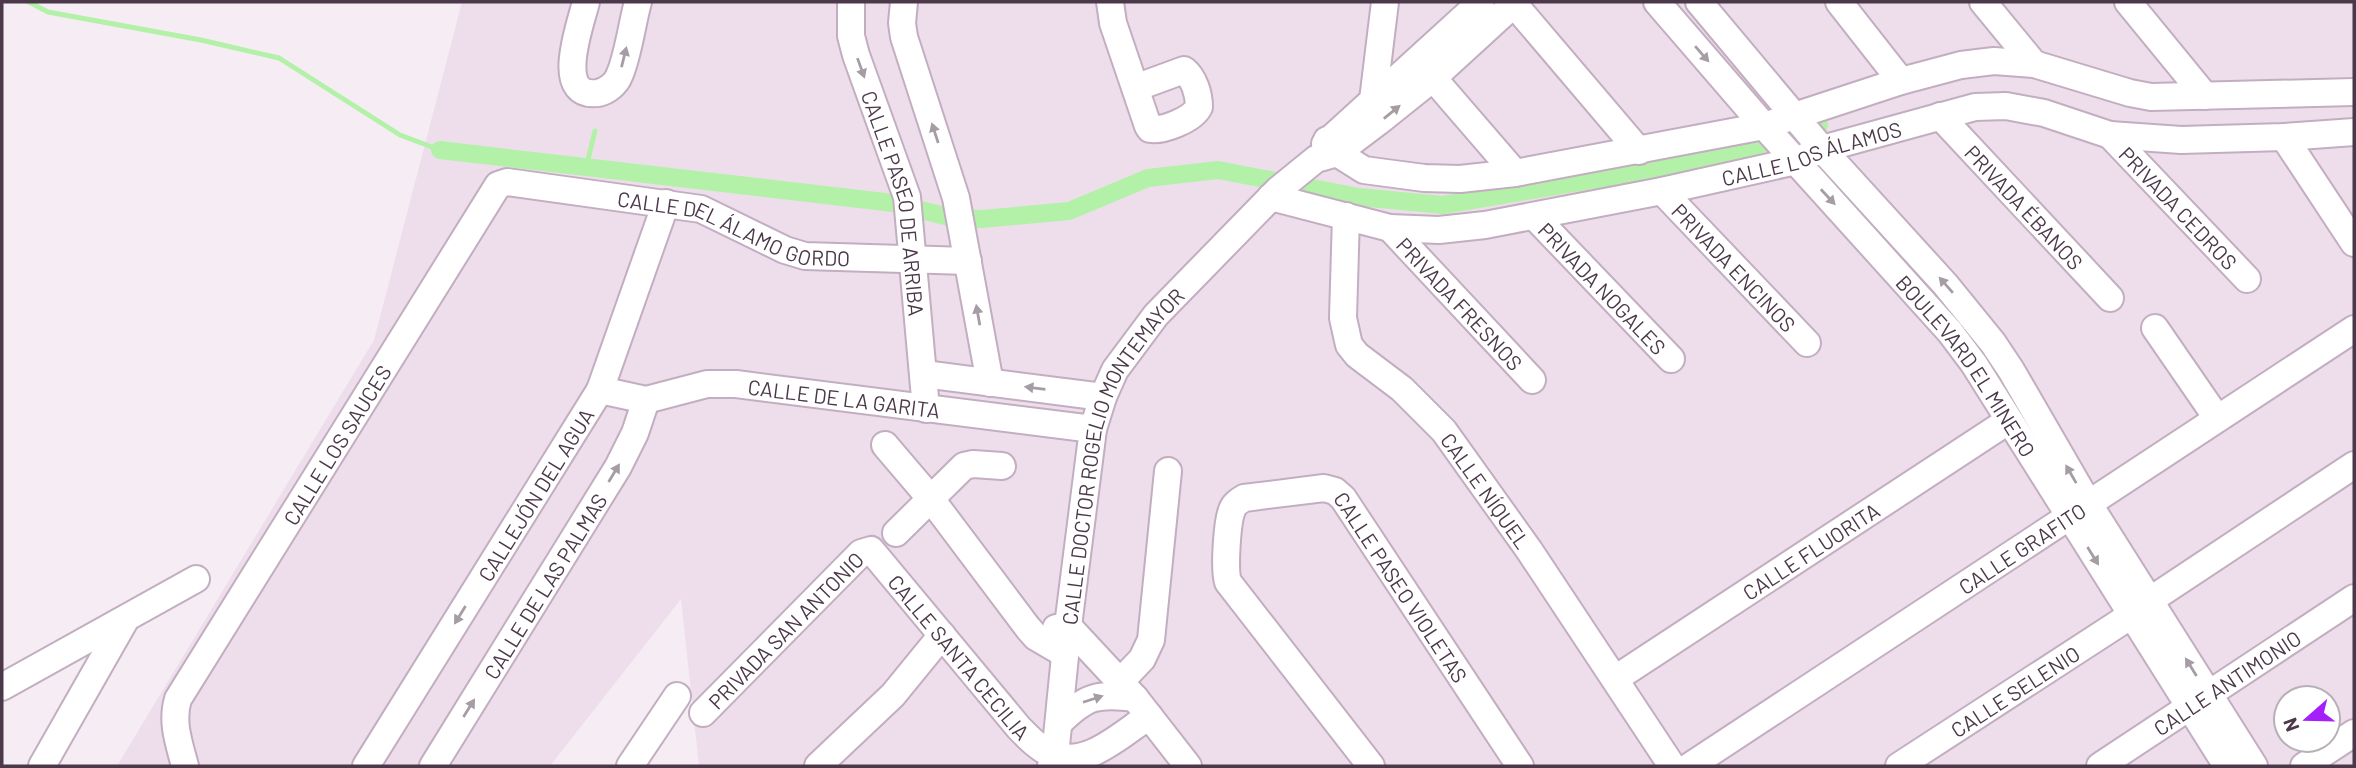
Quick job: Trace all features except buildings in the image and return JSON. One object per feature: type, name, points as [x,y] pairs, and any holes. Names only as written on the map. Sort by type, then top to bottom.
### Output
[{"type":"street","points":[[586,2],[571,65],[573,78],[579,87],[588,92],[600,93],[610,88],[619,78],[638,2]]},
{"type":"street","name":"CALLE PASEO DE ARRIBA","points":[[851,2],[849,17],[853,46],[908,208],[926,410]]},
{"type":"street","points":[[904,2],[904,37],[956,198],[990,383]]},
{"type":"street","points":[[1110,2],[1113,23],[1135,88],[1148,126],[1152,130],[1192,116],[1196,112],[1199,101],[1196,88],[1190,75],[1184,70],[1135,88]]},
{"type":"street","points":[[1373,100],[1385,2]]},
{"type":"street","points":[[1320,156],[1373,100],[1481,2]]},
{"type":"street","name":"BOULEVARD EL MINERO","points":[[1657,2],[1950,332],[1974,364],[2008,422],[2078,510],[2199,701],[2254,766]]},
{"type":"street","name":"BOULEVARD EL MINERO","points":[[1699,2],[1806,131],[1945,284],[1993,343],[2011,370],[2078,510]]},
{"type":"street","points":[[1839,2],[1901,81]]},
{"type":"street","points":[[1983,2],[2034,64]]},
{"type":"street","points":[[2128,2],[2205,96]]},
{"type":"street","points":[[1320,156],[1433,78],[1515,3],[1639,151]]},
{"type":"street","name":"CALLE LOS ÁLAMOS","points":[[1274,193],[1390,228],[1439,230],[1535,217],[1662,191],[1806,131],[1901,81],[1961,65],[1994,61],[2034,64],[2140,95],[2169,98],[2354,92]]},
{"type":"street","points":[[1433,78],[1515,173]]},
{"type":"street","name":"CALLE LOS ÁLAMOS","points":[[1320,156],[1380,173],[1461,179],[1515,173],[1639,151],[1779,142],[1806,131],[1940,117],[1975,107],[2006,106],[2044,113],[2110,135],[2181,140],[2354,132]]},
{"type":"street","name":"PRIVADA ÉBANOS","points":[[1940,117],[2110,298]]},
{"type":"street","name":"PRIVADA CEDROS","points":[[2110,135],[2247,279]]},
{"type":"street","points":[[2284,137],[2354,243]]},
{"type":"street","name":"CALLE DOCTOR ROGELIO MONTEMAYOR","points":[[1053,761],[1093,429],[1103,397],[1115,370],[1156,315],[1274,193],[1320,156]]},
{"type":"street","name":"CALLE DEL ÁLAMO GORDO","points":[[502,183],[701,209],[785,250],[805,256],[968,261]]},
{"type":"street","name":"CALLE LOS SAUCES","points":[[185,766],[175,725],[178,699],[487,201],[502,183]]},
{"type":"street","name":"PRIVADA ENCINOS","points":[[1662,191],[1807,343]]},
{"type":"street","name":"CALLEJÓN DEL AGUA","points":[[366,766],[600,390],[666,203]]},
{"type":"street","name":"CALLE NÍQUEL","points":[[1346,216],[1343,318],[1349,345],[1357,355],[1402,389],[1444,431],[1529,550],[1672,766]]},
{"type":"street","name":"PRIVADA NOGALES","points":[[1535,217],[1671,359]]},
{"type":"street","name":"PRIVADA FRESNOS","points":[[1390,228],[1532,380]]},
{"type":"street","points":[[2155,328],[2217,418]]},
{"type":"street","name":"CALLE GRAFITO","points":[[1690,766],[2354,329]]},
{"type":"street","name":"CALLE DE LA GARITA","points":[[924,374],[1103,397]]},
{"type":"street","name":"CALLE DE LA GARITA","points":[[600,390],[646,400],[707,384],[736,384],[1093,429]]},
{"type":"street","name":"CALLE DE LAS PALMAS","points":[[433,766],[618,467],[635,433],[646,400]]},
{"type":"street","name":"CALLE FLUORITA","points":[[1615,679],[2008,422]]},
{"type":"street","points":[[884,445],[931,499],[1033,634],[1065,654]]},
{"type":"street","points":[[896,533],[964,466],[1002,466]]},
{"type":"street","name":"CALLE SELENIO","points":[[1899,766],[2354,466]]},
{"type":"street","points":[[1053,761],[1087,755],[1135,698],[1142,659],[1151,640],[1168,471]]},
{"type":"street","name":"CALLE PASEO VIOLETAS","points":[[1371,766],[1228,582],[1225,567],[1231,510],[1244,498],[1324,488],[1335,491],[1343,498],[1512,763]]},
{"type":"street","name":"CALLE SANTA CECILIA","points":[[871,550],[1019,728],[1053,761]]},
{"type":"street","name":"PRIVADA SAN ANTONIO","points":[[703,713],[861,553],[871,550]]},
{"type":"street","points":[[2,687],[196,579]]},
{"type":"street","name":"CALLE ANTIMONIO","points":[[2100,766],[2354,598]]},
{"type":"street","points":[[42,766],[125,620]]},
{"type":"street","points":[[1033,634],[1068,626],[1135,698],[1188,766]]},
{"type":"street","points":[[818,766],[893,695],[942,635]]},
{"type":"street","points":[[1059,723],[1076,706],[1089,698],[1100,695],[1135,698]]},
{"type":"street","points":[[632,765],[677,696]]},
{"type":"street","name":"BOULEVARD EL MINERO","points":[[2199,701],[2227,766]]},
{"type":"street","points":[[2304,766],[2354,733]]},
{"type":"shaded area","points":[[462,2],[2354,2],[2354,766],[699,766],[681,599],[550,766],[117,766],[374,340]]},
{"type":"waterway","points":[[29,2],[48,12],[201,40],[279,58],[400,135],[440,150]]},
{"type":"waterway","points":[[440,150],[893,203],[949,217],[982,219],[1069,211],[1148,178],[1218,170],[1359,197],[1443,205],[1718,159],[1819,125]]},
{"type":"waterway","points":[[586,168],[595,131]]}]
